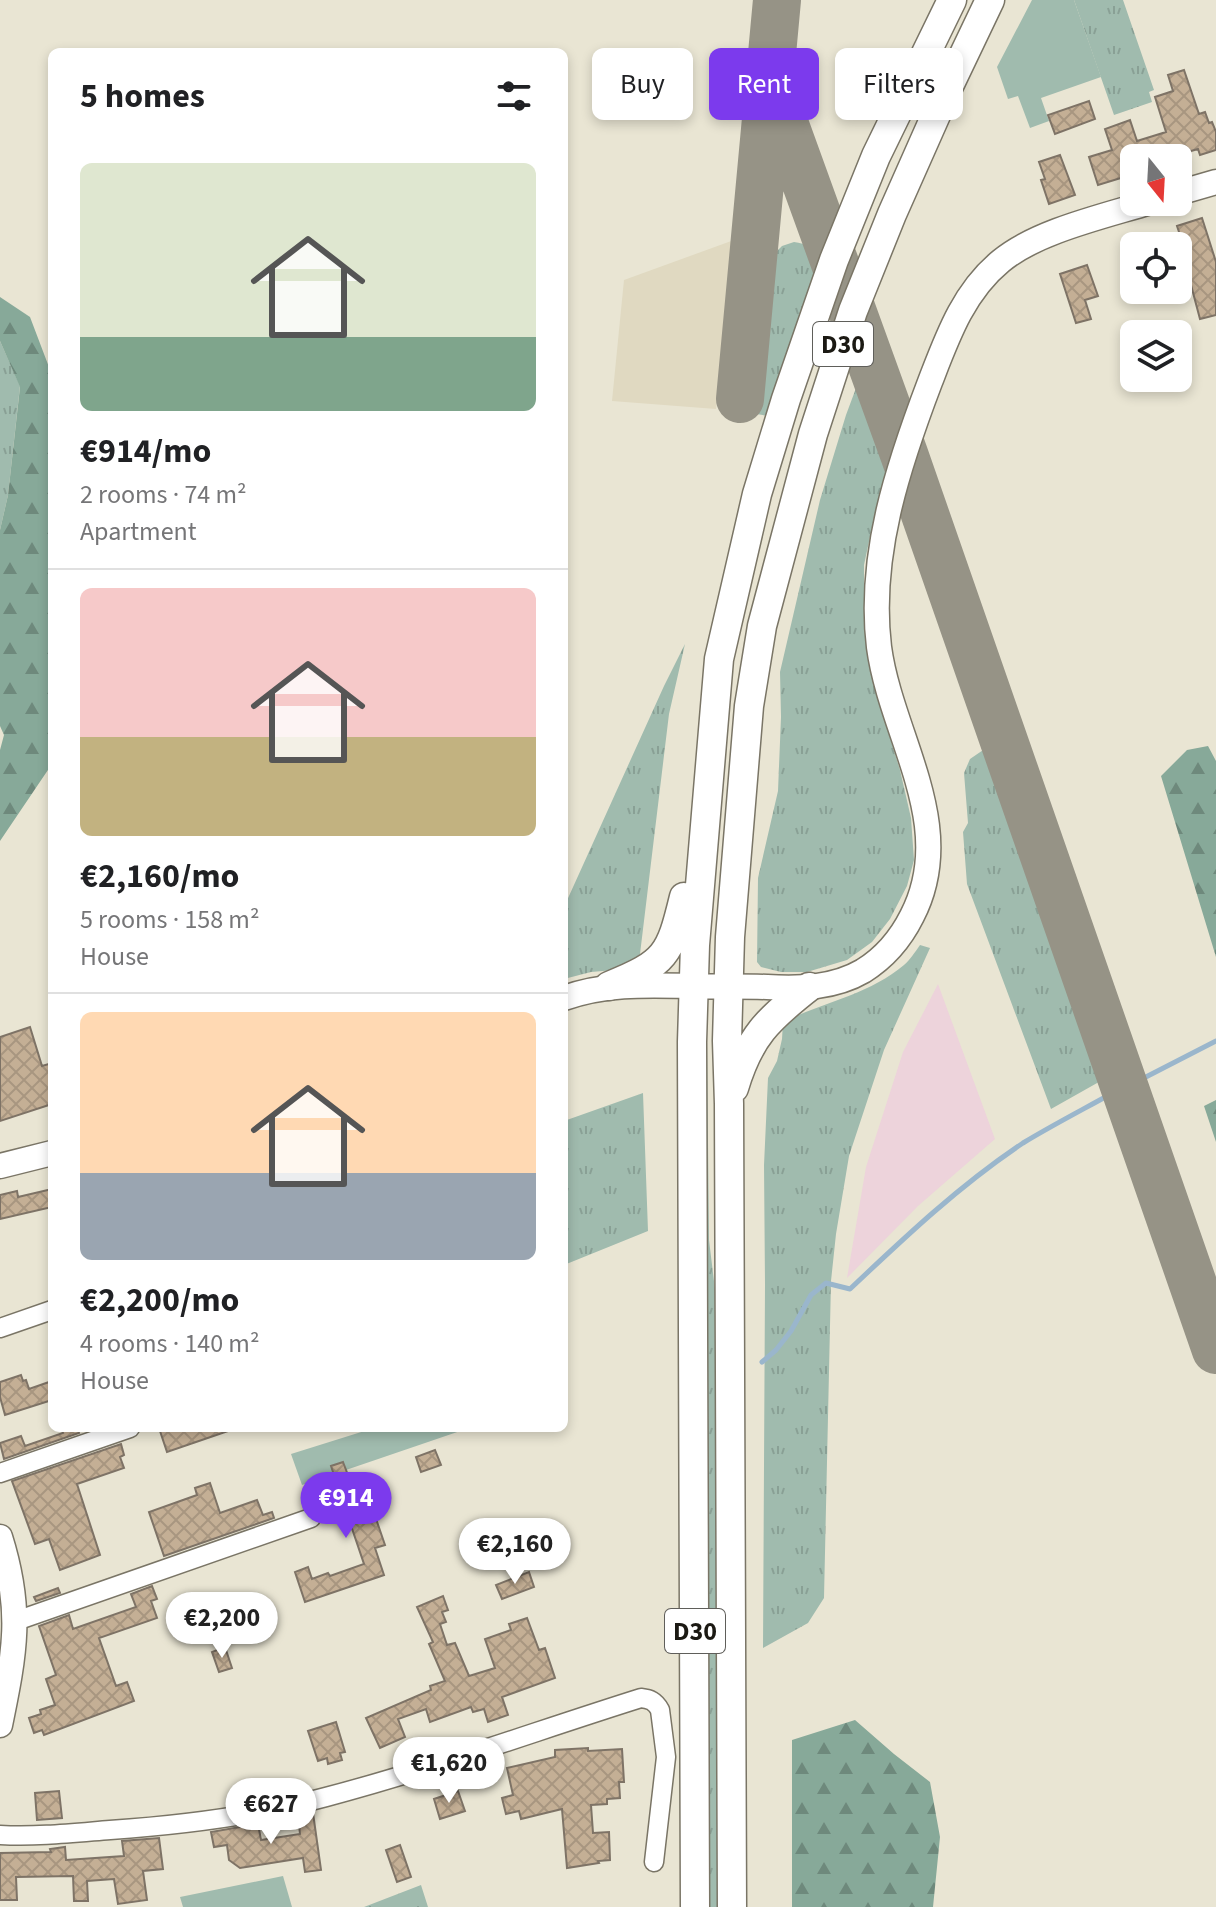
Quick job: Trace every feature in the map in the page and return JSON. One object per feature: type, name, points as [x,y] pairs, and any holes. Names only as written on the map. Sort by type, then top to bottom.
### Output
[{"type":"main road","name":"D30","points":[[695,1907],[692,1073],[695,945],[719,659],[757,494],[834,260],[876,156],[952,0]]},
{"type":"main road","name":"D30","points":[[732,1907],[727,1041],[730,937],[749,706],[762,626],[794,499],[853,311],[892,214],[990,0]]},
{"type":"main road","points":[[1192,189],[1216,182]]},
{"type":"main road","points":[[609,986],[779,988],[836,982],[862,971],[882,957],[906,928],[925,882],[927,821],[888,690],[880,647],[876,591],[885,522],[913,426],[955,321],[966,300],[993,268],[1041,238],[1120,212]]},
{"type":"main road","points":[[568,997],[609,986],[648,968],[671,944],[685,895],[698,777],[712,735]]},
{"type":"main road","points":[[729,1104],[741,1064],[759,1033],[778,1011],[809,987]]},
{"type":"main road","points":[[0,1166],[48,1154]]},
{"type":"main road","points":[[0,1537],[13,1589],[16,1621],[0,1725]]},
{"type":"street","points":[[0,1328],[48,1311]]},
{"type":"street","points":[[0,1473],[118,1432]]},
{"type":"street","points":[[16,1621],[311,1518]]},
{"type":"street","points":[[0,1835],[32,1836],[152,1827],[235,1817],[324,1798],[641,1698],[650,1699],[660,1710],[666,1757],[654,1862]]},
{"type":"shaded area","points":[[734,240],[716,409],[612,401],[624,280]]},
{"type":"shaded area","points":[[938,984],[995,1139],[918,1206],[847,1278],[866,1167],[903,1052]]},
{"type":"green space","points":[[1032,0],[1074,0],[1101,77],[1041,98],[1049,121],[1030,128],[1018,96],[1008,99],[997,67]]},
{"type":"green space","points":[[1074,0],[1123,0],[1154,90],[1149,92],[1152,102],[1114,115]]},
{"type":"green space","points":[[794,242],[812,248],[823,262],[768,416],[751,413],[773,255],[782,246]]},
{"type":"green space","points":[[0,297],[30,317],[48,364],[48,770],[0,841],[0,750],[4,735],[0,726],[0,530],[8,495],[20,387],[0,341]]},
{"type":"green space","points":[[0,341],[20,386],[8,495],[0,530]]},
{"type":"green space","points":[[862,372],[892,459],[864,565],[867,650],[911,818],[914,860],[907,886],[890,919],[872,942],[847,960],[807,972],[781,972],[761,967],[757,962],[758,878],[778,791],[780,672],[820,500]]},
{"type":"green space","points":[[685,644],[669,714],[640,954],[633,965],[568,978],[568,898]]},
{"type":"green space","points":[[989,746],[1106,1078],[1051,1109],[967,884],[963,832],[968,823],[964,773],[970,759]]},
{"type":"green space","points":[[1208,746],[1216,761],[1216,957],[1161,776],[1187,750]]},
{"type":"green space","points":[[920,945],[930,948],[884,1050],[849,1156],[836,1234],[831,1281],[824,1598],[808,1623],[763,1648],[764,1165],[768,1078],[777,1061],[783,1022],[861,991],[891,975]]},
{"type":"green space","points":[[704,1043],[707,1043],[709,1240],[718,1314],[718,1907],[704,1907]]},
{"type":"green space","points":[[643,1093],[648,1231],[568,1263],[568,1120]]},
{"type":"green space","points":[[1216,1100],[1216,1142],[1204,1106]]},
{"type":"green space","points":[[361,1432],[457,1432],[302,1485],[291,1454]]},
{"type":"green space","points":[[855,1720],[930,1782],[940,1837],[933,1907],[792,1907],[792,1740]]},
{"type":"green space","points":[[283,1876],[292,1907],[183,1907],[180,1897]]},
{"type":"green space","points":[[421,1885],[428,1907],[364,1907]]},
{"type":"building","points":[[1184,70],[1199,114],[1205,112],[1216,132],[1216,150],[1200,155],[1198,149],[1192,151],[1192,144],[1120,144],[1120,178],[1098,185],[1089,157],[1112,150],[1105,129],[1130,120],[1137,141],[1166,132],[1155,97],[1173,91],[1168,75]]},
{"type":"building","points":[[1089,101],[1095,119],[1055,134],[1048,115]]},
{"type":"building","points":[[1060,155],[1075,195],[1049,204],[1039,162]]},
{"type":"building","points":[[1202,218],[1216,262],[1216,315],[1200,319],[1192,289],[1192,232],[1179,232],[1177,226]]},
{"type":"building","points":[[1087,265],[1098,296],[1085,300],[1091,319],[1076,323],[1060,274]]},
{"type":"building","points":[[30,1027],[42,1066],[48,1064],[48,1105],[0,1121],[0,1037]]},
{"type":"building","points":[[48,1190],[48,1208],[0,1219],[0,1195],[17,1191],[18,1197]]},
{"type":"building","points":[[21,1375],[29,1389],[48,1382],[48,1401],[5,1415],[0,1382]]},
{"type":"building","points":[[160,1432],[225,1432],[167,1452]]},
{"type":"building","points":[[63,1433],[79,1433],[4,1459],[0,1443],[21,1436],[25,1446]]},
{"type":"building","points":[[121,1444],[124,1455],[120,1457],[124,1468],[77,1484],[100,1555],[60,1570],[49,1539],[35,1544],[12,1481]]},
{"type":"building","points":[[435,1450],[441,1465],[421,1472],[416,1457]]},
{"type":"building","points":[[343,1462],[359,1504],[366,1502],[371,1514],[374,1513],[385,1545],[375,1548],[384,1575],[305,1602],[295,1572],[308,1567],[312,1579],[364,1564],[341,1496],[320,1503],[314,1486],[335,1478],[331,1466]]},
{"type":"building","points":[[210,1483],[220,1513],[257,1500],[263,1515],[272,1512],[274,1518],[164,1556],[149,1512],[197,1495],[195,1488]]},
{"type":"building","points":[[529,1572],[534,1587],[502,1599],[496,1585]]},
{"type":"building","points":[[152,1586],[157,1599],[151,1601],[157,1618],[99,1638],[116,1686],[127,1682],[134,1701],[44,1735],[42,1730],[34,1733],[29,1718],[55,1705],[46,1679],[56,1675],[39,1626],[69,1615],[73,1629],[136,1607],[131,1594]]},
{"type":"building","points":[[58,1588],[60,1593],[36,1601],[34,1597]]},
{"type":"building","points":[[443,1596],[448,1610],[442,1612],[446,1622],[440,1624],[447,1645],[455,1643],[469,1676],[495,1668],[485,1639],[511,1630],[509,1624],[527,1618],[539,1650],[545,1648],[555,1678],[502,1697],[508,1715],[488,1722],[484,1709],[473,1712],[471,1707],[430,1722],[426,1709],[398,1719],[405,1737],[380,1748],[366,1718],[445,1681],[429,1644],[433,1642],[417,1607]]},
{"type":"building","points":[[225,1647],[232,1668],[219,1672],[212,1652]]},
{"type":"building","points":[[336,1722],[345,1752],[340,1753],[342,1760],[328,1764],[327,1758],[318,1761],[308,1731]]},
{"type":"building","points":[[588,1748],[588,1751],[622,1749],[624,1782],[619,1782],[620,1798],[607,1799],[607,1804],[591,1805],[593,1833],[609,1832],[610,1860],[567,1868],[562,1809],[521,1819],[519,1811],[506,1814],[502,1798],[513,1795],[507,1768],[555,1757],[555,1750]]},
{"type":"building","points":[[59,1791],[62,1818],[37,1820],[35,1793]]},
{"type":"building","points":[[458,1791],[465,1811],[440,1819],[434,1799]]},
{"type":"building","points":[[313,1813],[321,1870],[305,1872],[303,1858],[240,1868],[229,1860],[227,1845],[214,1847],[211,1832],[258,1824],[261,1840],[300,1834],[298,1816]]},
{"type":"building","points":[[159,1838],[163,1869],[143,1871],[147,1900],[118,1904],[114,1879],[87,1881],[88,1901],[74,1901],[73,1876],[16,1877],[17,1900],[0,1900],[0,1853],[51,1852],[50,1849],[65,1847],[66,1860],[124,1856],[122,1841]]},
{"type":"building","points":[[400,1845],[411,1877],[397,1882],[386,1850]]},
{"type":"waterway","points":[[1140,1080],[1216,1041]]},
{"type":"waterway","points":[[762,1362],[791,1331],[811,1295],[826,1283],[850,1289],[977,1176],[1023,1143],[1109,1095]]},
{"type":"taxiway","points":[[740,399],[777,0]]},
{"type":"taxiway","points":[[783,120],[904,454],[1216,1350]]}]
